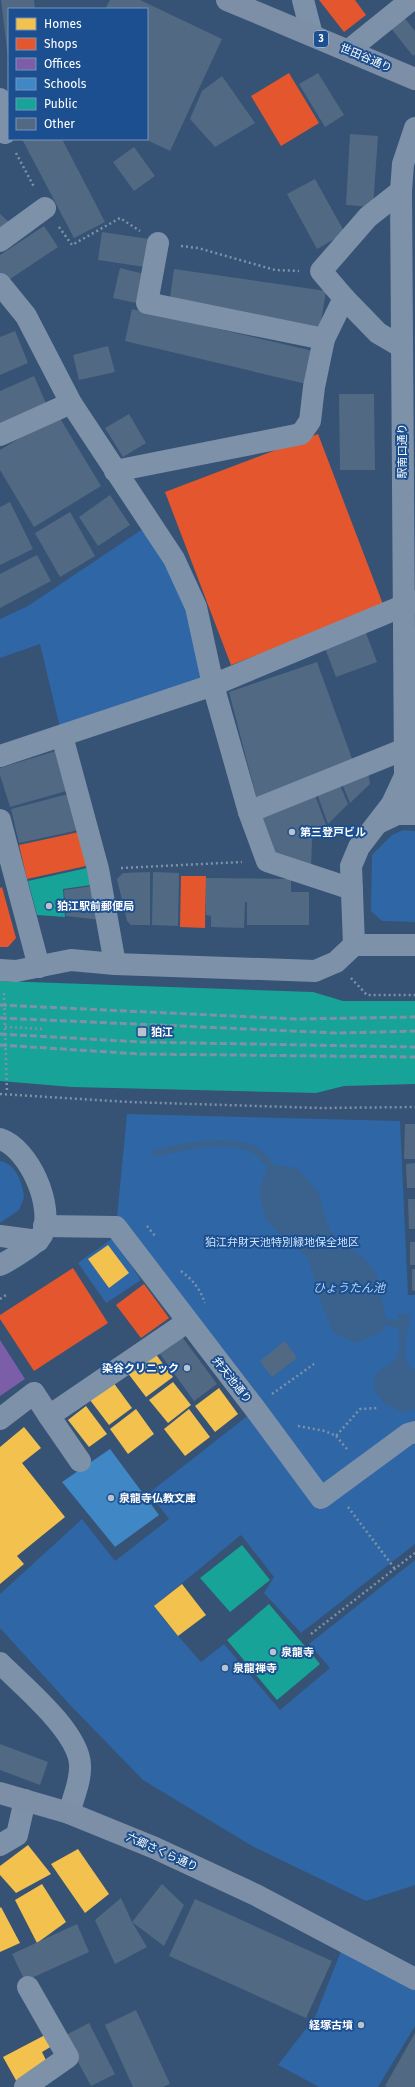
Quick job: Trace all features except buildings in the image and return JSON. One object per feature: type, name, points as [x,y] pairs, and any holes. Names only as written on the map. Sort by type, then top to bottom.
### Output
[{"type":"main road","name":"世田谷通り","points":[[227,0],[415,79]]},
{"type":"main road","name":"六郷さくら通り","points":[[0,1793],[69,1813],[154,1848],[256,1895],[415,1979]]},
{"type":"street","points":[[303,0],[312,35]]},
{"type":"street","points":[[349,50],[411,0]]},
{"type":"street","points":[[0,99],[5,133]]},
{"type":"street","name":"駅南口通り","points":[[405,776],[409,603],[402,347],[401,191],[403,164],[415,128]]},
{"type":"street","points":[[401,191],[368,217],[321,271],[344,298],[378,332],[402,347]]},
{"type":"street","points":[[0,241],[45,208]]},
{"type":"street","points":[[158,243],[147,303],[324,339]]},
{"type":"street","points":[[0,284],[26,316],[71,403],[177,566],[196,607],[213,685],[249,812],[267,861],[352,889]]},
{"type":"street","points":[[115,471],[301,434],[310,421],[314,388],[324,339],[344,298]]},
{"type":"street","points":[[0,435],[71,403]]},
{"type":"street","points":[[0,756],[213,685],[409,603]]},
{"type":"street","points":[[62,736],[98,869],[115,964]]},
{"type":"street","points":[[249,812],[405,749]]},
{"type":"street","points":[[405,776],[415,799]]},
{"type":"street","points":[[354,945],[351,866],[359,847],[392,804],[405,776]]},
{"type":"street","points":[[378,823],[397,814],[415,814]]},
{"type":"street","points":[[0,820],[39,967]]},
{"type":"street","points":[[2,970],[16,971],[71,960],[115,964],[315,970],[336,962],[354,945],[415,945]]},
{"type":"street","points":[[0,1139],[12,1144],[23,1154],[34,1172],[44,1207],[41,1233],[0,1265]]},
{"type":"street","name":"弁天池通り","points":[[41,1233],[116,1227],[187,1322],[256,1410],[321,1498],[408,1434],[415,1432]]},
{"type":"street","points":[[0,1236],[41,1233]]},
{"type":"street","points":[[49,1416],[187,1322]]},
{"type":"street","points":[[0,1419],[34,1393],[80,1461]]},
{"type":"street","points":[[0,1663],[61,1724],[77,1749],[80,1765],[78,1783],[69,1813]]},
{"type":"street","points":[[0,1845],[17,1835],[25,1800]]},
{"type":"street","points":[[25,2087],[68,2057],[28,1987]]},
{"type":"path","points":[[5,133],[8,139]]},
{"type":"path","points":[[9,140],[45,208],[72,245],[120,218],[158,243],[198,248],[275,270],[321,271]]},
{"type":"path","points":[[98,869],[267,861]]},
{"type":"path","points":[[2,970],[7,1093]]},
{"type":"path","points":[[349,976],[367,996],[415,995]]},
{"type":"path","points":[[5,1026],[44,1028]]},
{"type":"path","points":[[0,1094],[7,1093],[169,1103],[321,1108],[415,1107]]},
{"type":"path","points":[[145,1224],[156,1239]]},
{"type":"path","points":[[176,1268],[190,1278],[199,1288],[207,1307]]},
{"type":"path","points":[[0,1299],[6,1295]]},
{"type":"path","points":[[256,1410],[272,1394],[314,1364]]},
{"type":"path","points":[[270,1390],[275,1400]]},
{"type":"path","points":[[296,1426],[325,1431],[336,1436],[360,1409],[378,1408]]},
{"type":"path","points":[[334,1489],[395,1569]]},
{"type":"path","points":[[311,1634],[415,1553]]},
{"type":"green space","points":[[150,524],[174,559],[213,685],[62,736],[40,644],[0,658],[0,619],[28,606]]},
{"type":"green space","points":[[403,830],[415,831],[415,922],[382,921],[371,911],[372,855],[392,835]]},
{"type":"green space","name":"狛江弁財天池特別緑地保全地区","points":[[127,1114],[400,1121],[408,1295],[415,1295],[415,1544],[301,1633],[264,1593],[274,1577],[241,1535],[154,1606],[201,1662],[224,1644],[280,1710],[330,1668],[309,1644],[415,1560],[415,1885],[366,1901],[252,1846],[143,1780],[72,1707],[0,1628],[0,1594],[82,1519],[115,1561],[169,1519],[149,1493],[255,1410],[116,1227]]},
{"type":"green space","points":[[0,1161],[10,1166],[18,1175],[24,1198],[19,1210],[0,1223]]},
{"type":"green space","points":[[113,1238],[141,1280],[106,1303],[78,1263]]},
{"type":"green space","points":[[345,1941],[415,1980],[415,2026],[378,2087],[319,2087],[278,2065],[315,2017]]},
{"type":"water","name":"ひょうたん池","points":[[269,1164],[297,1168],[319,1193],[330,1231],[364,1258],[376,1273],[385,1314],[383,1331],[356,1343],[333,1332],[321,1301],[308,1257],[287,1242],[265,1218],[259,1190]]},
{"type":"water","points":[[398,1314],[411,1315],[406,1338],[405,1353],[410,1366],[415,1371],[415,1408],[404,1413],[384,1403],[373,1389],[374,1381],[380,1370],[394,1360],[399,1350]]},
{"type":"waterway","points":[[156,1153],[193,1145],[221,1143],[234,1144],[246,1146],[256,1151],[269,1164]]},
{"type":"waterway","points":[[385,1322],[397,1324]]},
{"type":"railway","points":[[0,1005],[296,1019],[415,1017]]},
{"type":"railway","points":[[0,1018],[337,1033],[415,1031]]},
{"type":"railway","points":[[0,1034],[141,1042],[415,1047]]},
{"type":"railway","points":[[0,1045],[140,1054],[415,1057]]},
{"type":"place","name":"第三登戸ビル","points":[[292,832]]},
{"type":"place","name":"狛江駅前郵便局","points":[[49,906]]},
{"type":"place","name":"狛江","points":[[142,1032]]},
{"type":"place","name":"染谷クリニック","points":[[187,1368]]},
{"type":"place","name":"泉龍寺仏教文庫","points":[[111,1498]]},
{"type":"place","name":"泉龍寺","points":[[273,1652]]},
{"type":"place","name":"泉龍禅寺","points":[[225,1668]]},
{"type":"place","name":"経塚古墳","points":[[361,2025]]}]
